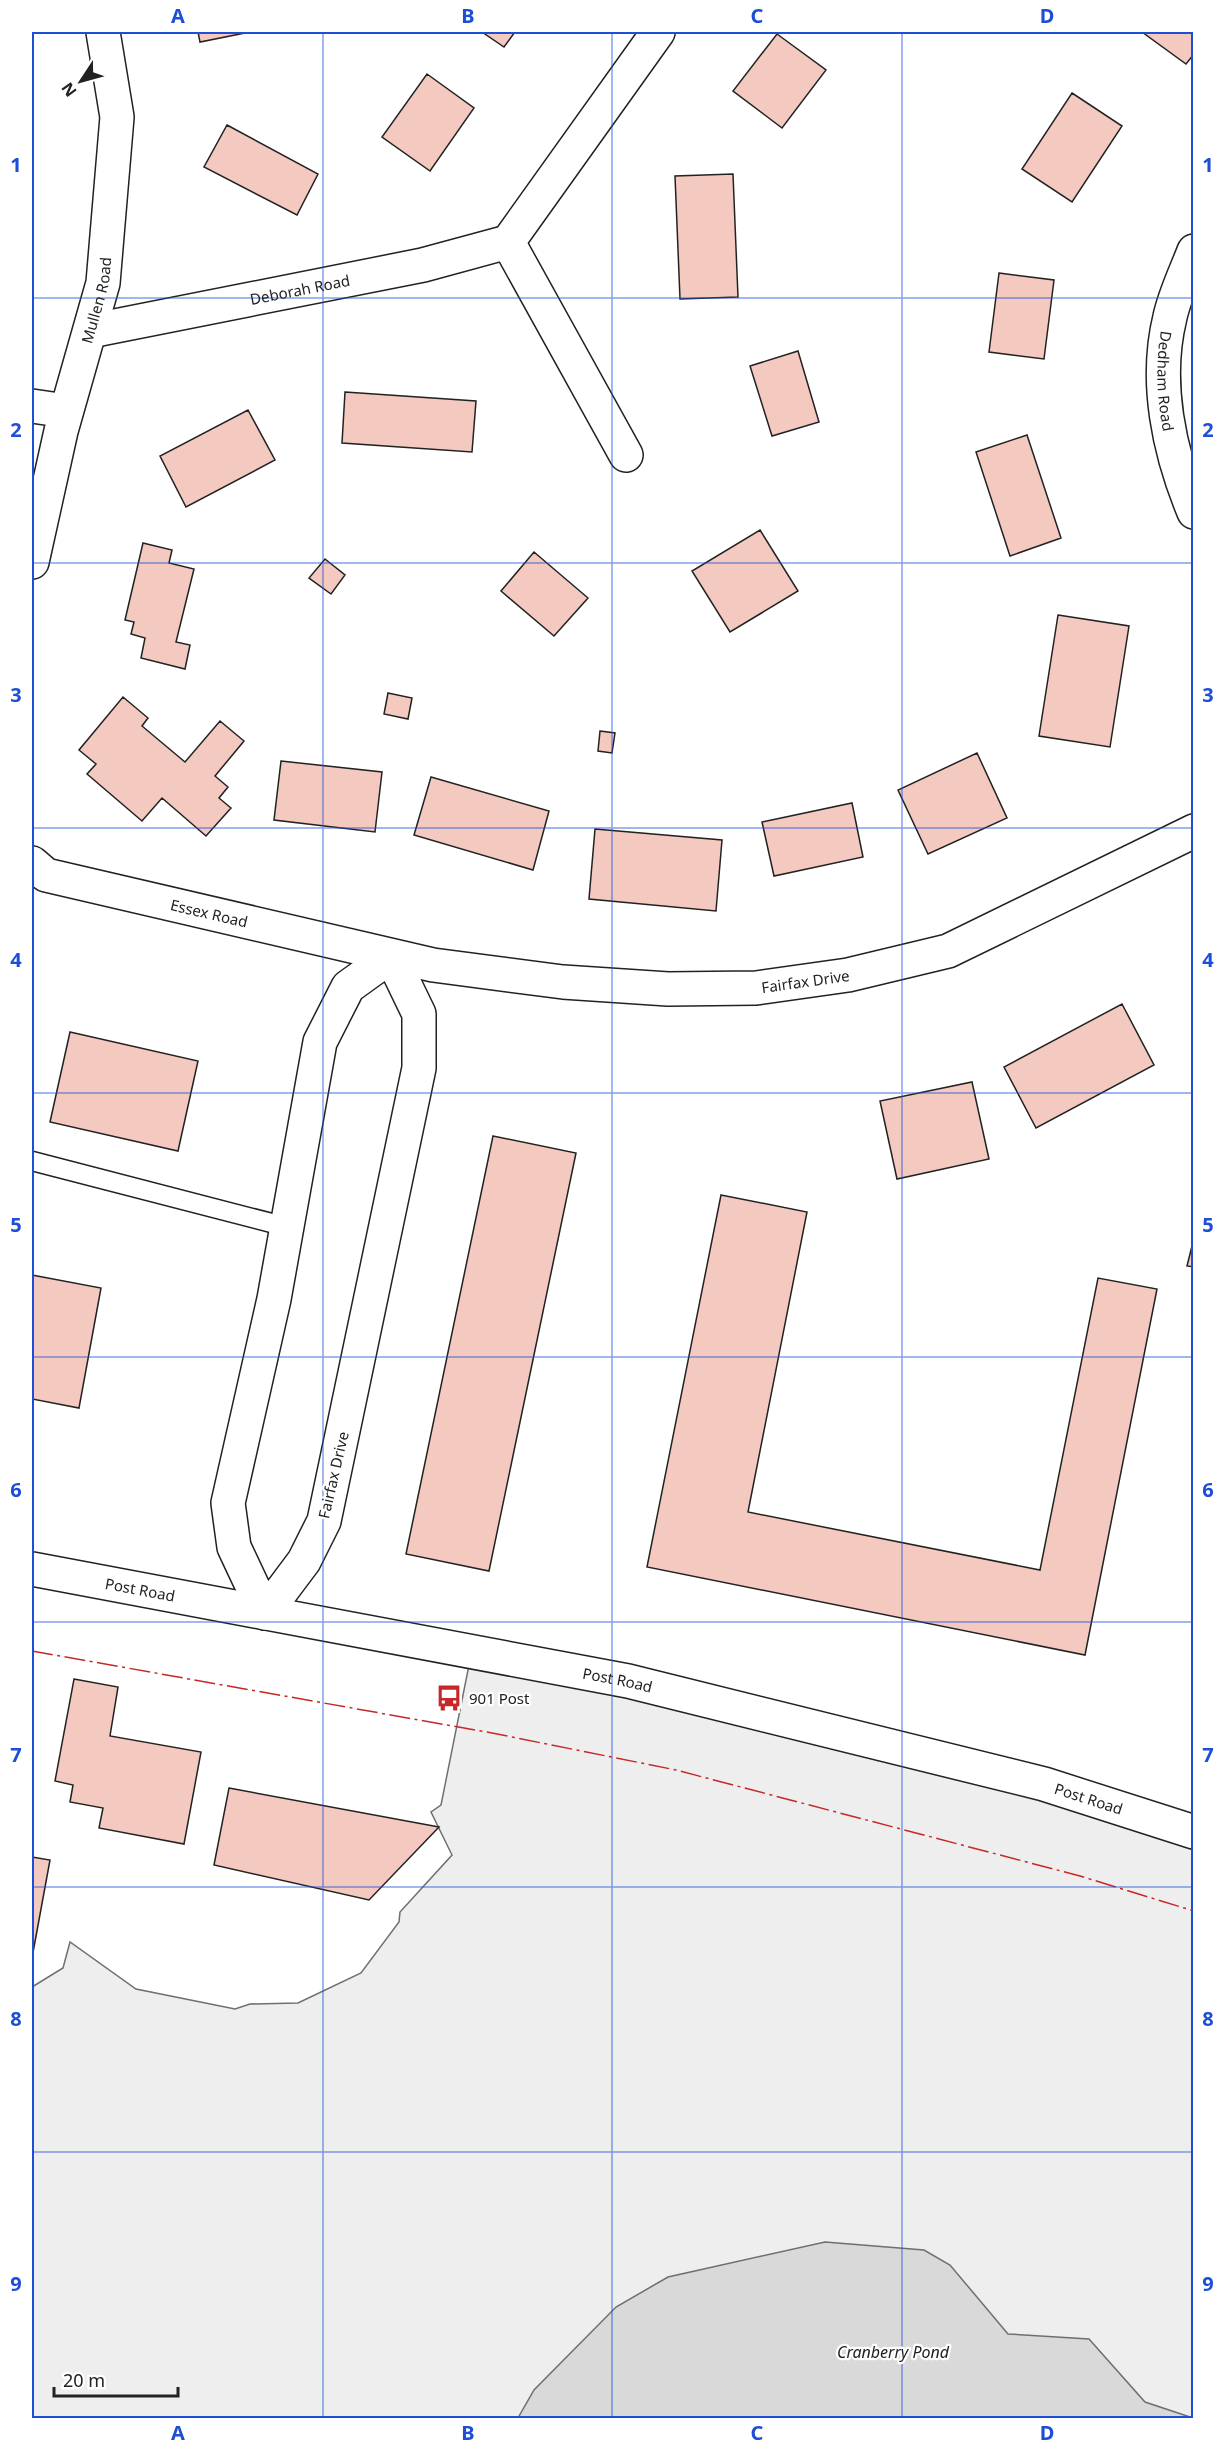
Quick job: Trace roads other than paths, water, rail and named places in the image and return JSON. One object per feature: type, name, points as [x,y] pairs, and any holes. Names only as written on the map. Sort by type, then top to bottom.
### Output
[{"type":"street","name":"Mullen Road","points":[[32,562],[66,411],[103,283],[117,117],[103,32]]},
{"type":"street","points":[[626,455],[508,242],[657,32]]},
{"type":"street","name":"Deborah Road","points":[[90,331],[423,265],[508,242]]},
{"type":"street","name":"Dedham Road","points":[[1194,251],[1170,317],[1163,380],[1170,439],[1194,512]]},
{"type":"street","points":[[32,406],[66,411]]},
{"type":"street","name":"Fairfax Drive","points":[[391,956],[540,979],[668,989],[756,988],[848,975],[948,951],[1194,831]]},
{"type":"street","name":"Essex Road","points":[[32,863],[46,875],[391,956]]},
{"type":"street","points":[[265,1613],[234,1547],[228,1503],[274,1299],[320,1042],[348,987],[391,956]]},
{"type":"street","name":"Fairfax Drive","points":[[265,1613],[304,1561],[324,1521],[418,1068],[419,1014],[391,956]]},
{"type":"street","name":"Post Road","points":[[32,1569],[628,1682],[1044,1784],[1194,1832]]},
{"type":"lane","points":[[32,1161],[287,1227]]},
{"type":"water","name":"Cranberry Pond","points":[[825,2242],[924,2250],[950,2265],[1008,2334],[1089,2339],[1145,2402],[1193,2418],[518,2418],[534,2390],[616,2307],[668,2277]]},
{"type":"place","name":"901 Post","points":[[449,1698]]}]
